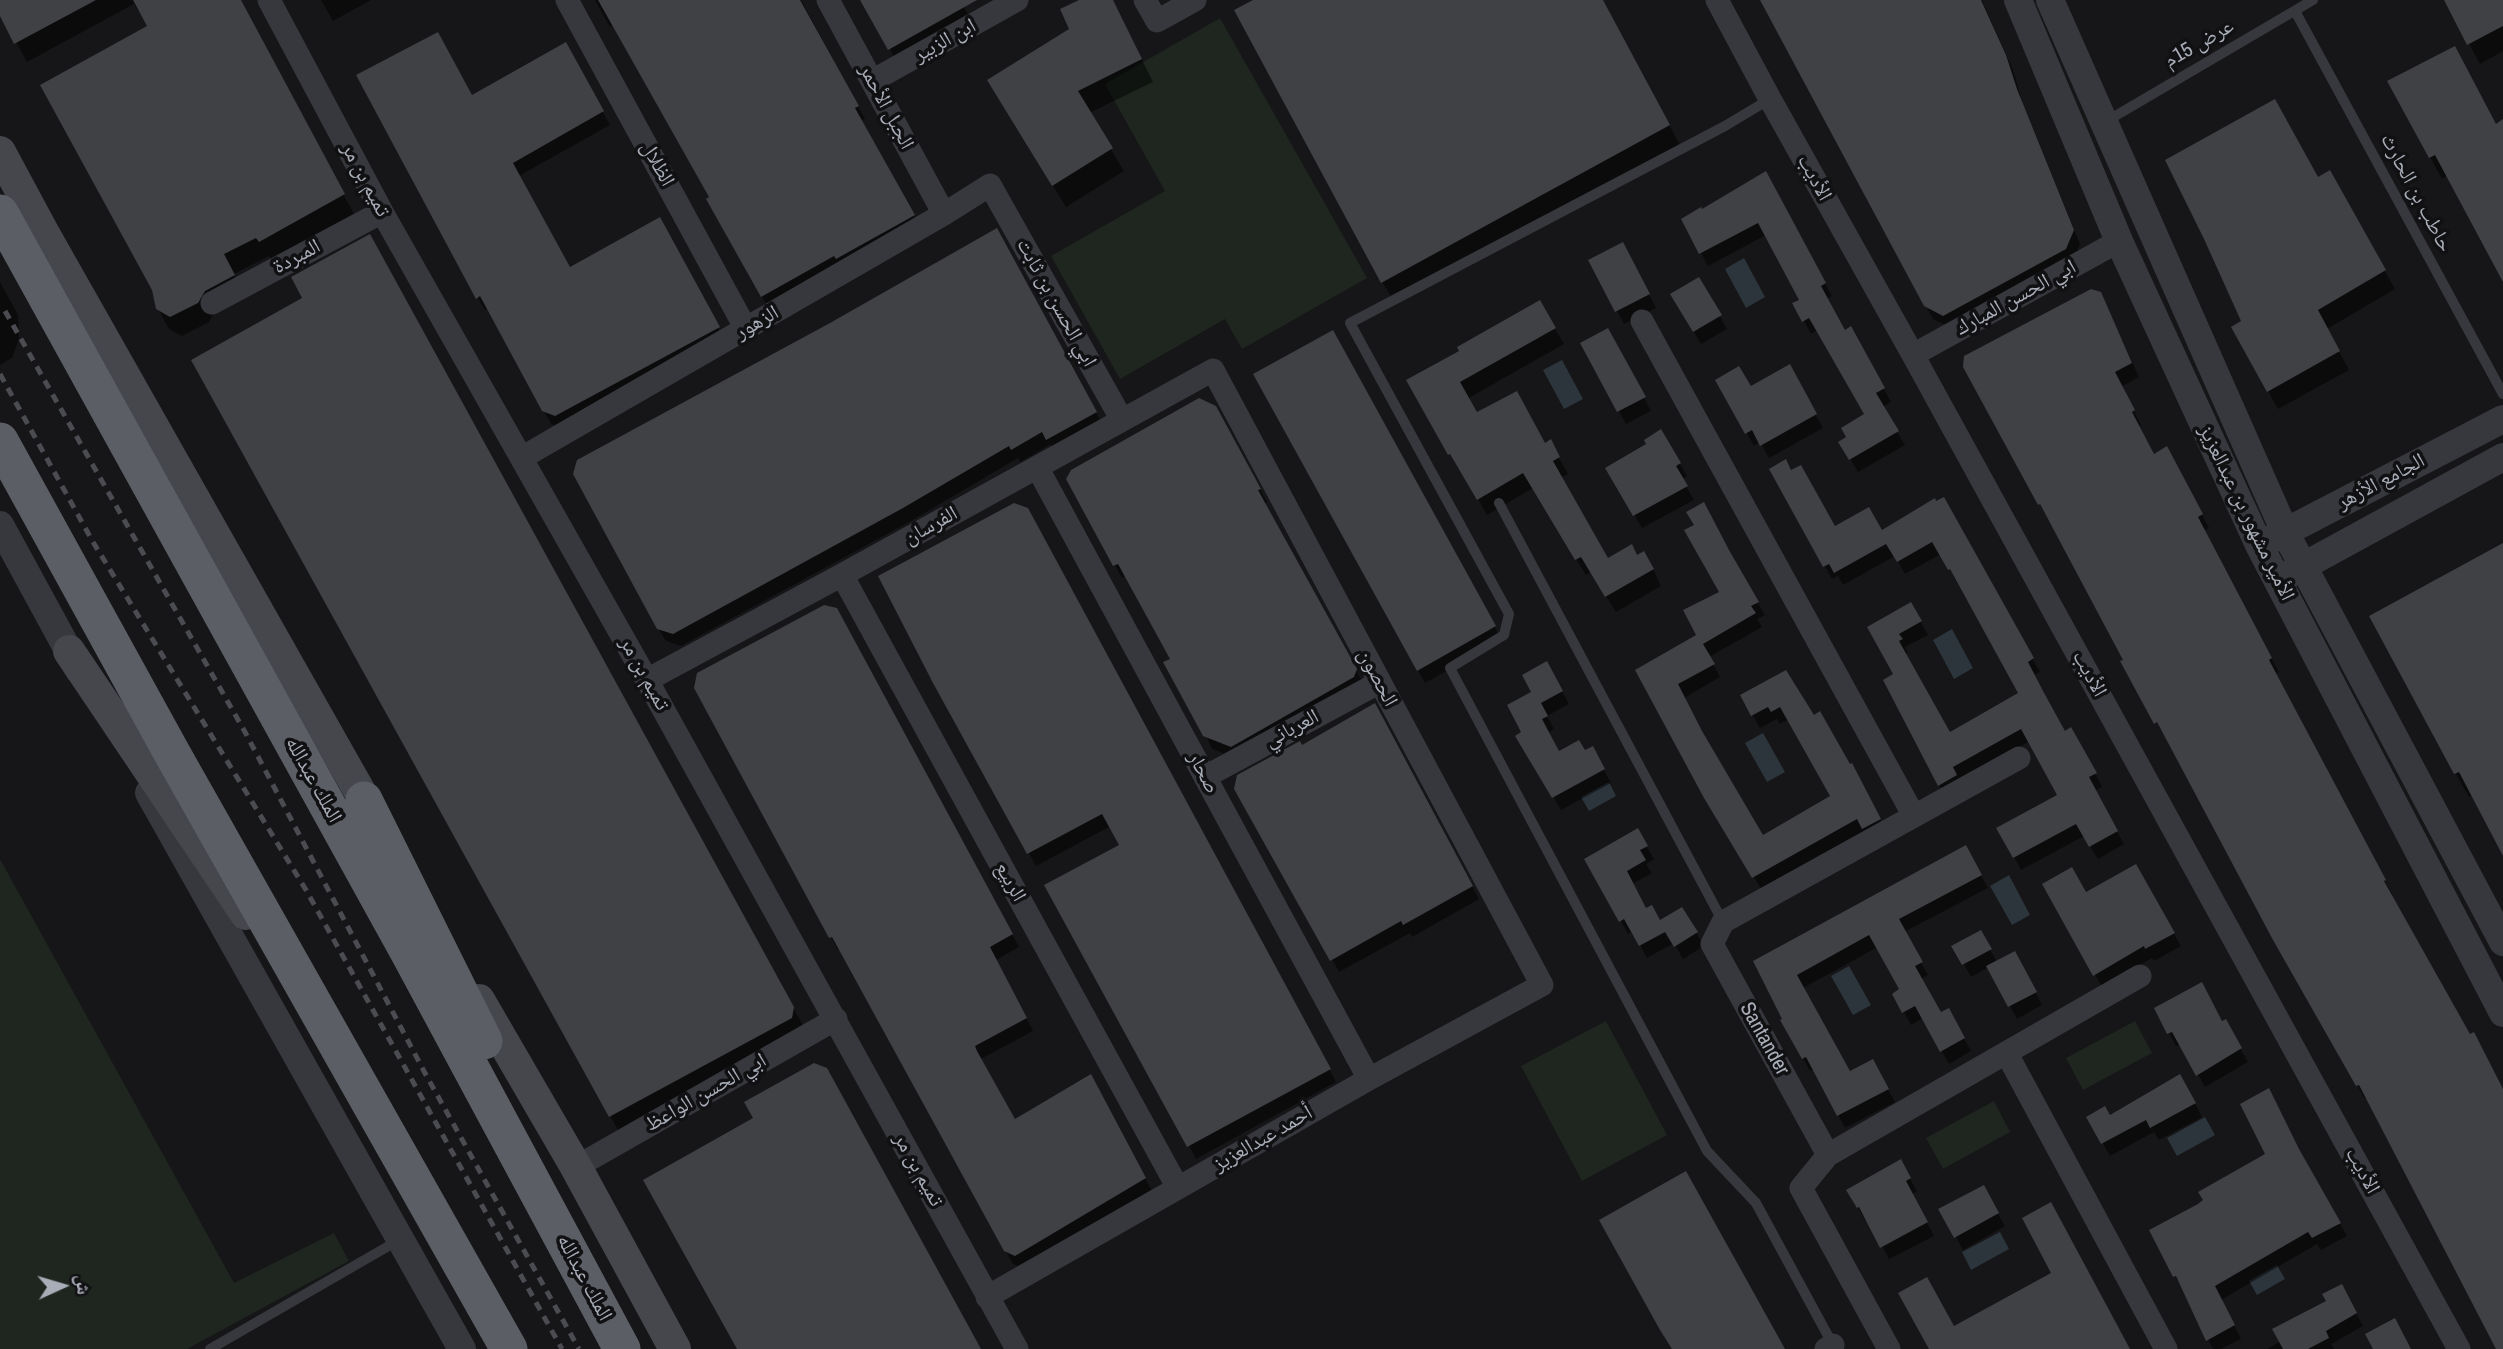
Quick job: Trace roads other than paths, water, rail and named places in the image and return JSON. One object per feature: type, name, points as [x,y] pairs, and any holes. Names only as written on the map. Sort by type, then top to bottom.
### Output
[{"type":"highway","name":"الملك عبدالله","points":[[0,213],[402,941],[622,1349]]},
{"type":"highway","points":[[0,441],[173,755],[509,1349]]},
{"type":"highway","points":[[364,800],[637,1349]]},
{"type":"main road","points":[[0,152],[364,800],[576,1167],[675,1349]]},
{"type":"main road","points":[[0,164],[43,232]]},
{"type":"main road","points":[[69,651],[357,1080]]},
{"type":"street","name":"تميم بن مر","points":[[269,0],[382,212],[523,457],[1017,1349]]},
{"type":"street","name":"الظلال","points":[[567,0],[746,329]]},
{"type":"street","name":"الجبل الأحمر","points":[[828,0],[944,214]]},
{"type":"street","name":"ابن الزبير","points":[[872,81],[986,8],[1017,0]]},
{"type":"street","points":[[1145,0],[1157,21],[1195,0]]},
{"type":"street","name":"الأديب","points":[[1717,0],[2459,1349]]},
{"type":"street","name":"الأمير مشهور بن عبدالعزيز","points":[[2018,0],[2119,241],[2259,545],[2503,1013]]},
{"type":"street","name":"الأمير مشهور بن عبدالعزيز","points":[[2050,0],[2143,215],[2286,532],[2503,942]]},
{"type":"street","name":"الزهور","points":[[523,457],[990,185]]},
{"type":"street","name":"ابي الحسن بن ثابت","points":[[990,185],[1122,420]]},
{"type":"street","name":"المبردة","points":[[212,303],[382,212]]},
{"type":"street","name":"ابي الحسن المبارك","points":[[1913,355],[2119,241]]},
{"type":"street","points":[[1642,321],[1914,816]]},
{"type":"street","name":"الفرسان","points":[[647,680],[1213,370]]},
{"type":"street","name":"الحصون","points":[[1213,370],[1542,985]]},
{"type":"street","name":"الجامع الأزهر","points":[[2259,545],[2503,419]]},
{"type":"street","name":"الجامع الأزهر","points":[[2277,580],[2503,457]]},
{"type":"street","name":"صحار","points":[[1037,467],[1369,1079]]},
{"type":"street","points":[[0,525],[462,1349]]},
{"type":"street","name":"الربيع","points":[[842,575],[1178,1188]]},
{"type":"street","name":"العرباني","points":[[1205,777],[1380,682]]},
{"type":"street","points":[[1723,922],[2019,758]]},
{"type":"street","name":"Santander","points":[[1723,922],[1712,944],[1828,1155]]},
{"type":"street","points":[[1889,1349],[1801,1188],[1828,1155],[2140,976]]},
{"type":"street","name":"أحمد عبدالعزيز","points":[[987,1297],[1369,1079],[1542,985]]},
{"type":"street","name":"ابي الحسن الواعظ","points":[[576,1167],[836,1019]]},
{"type":"street","points":[[2007,1054],[2166,1349]]},
{"type":"lane","name":"عرض 15م","points":[[2105,122],[2313,0]]},
{"type":"lane","name":"حاطب بن الحارث","points":[[2295,10],[2503,394]]},
{"type":"lane","points":[[1770,99],[1350,323],[1509,614],[1504,635],[1450,668],[1707,1151],[1756,1203],[1830,1347]]},
{"type":"lane","points":[[1499,503],[1723,922]]},
{"type":"lane","points":[[210,1349],[401,1239]]},
{"type":"railway","points":[[5,311],[245,732],[426,1075],[579,1349]]},
{"type":"railway","points":[[0,374],[93,542],[306,890],[562,1349]]}]
